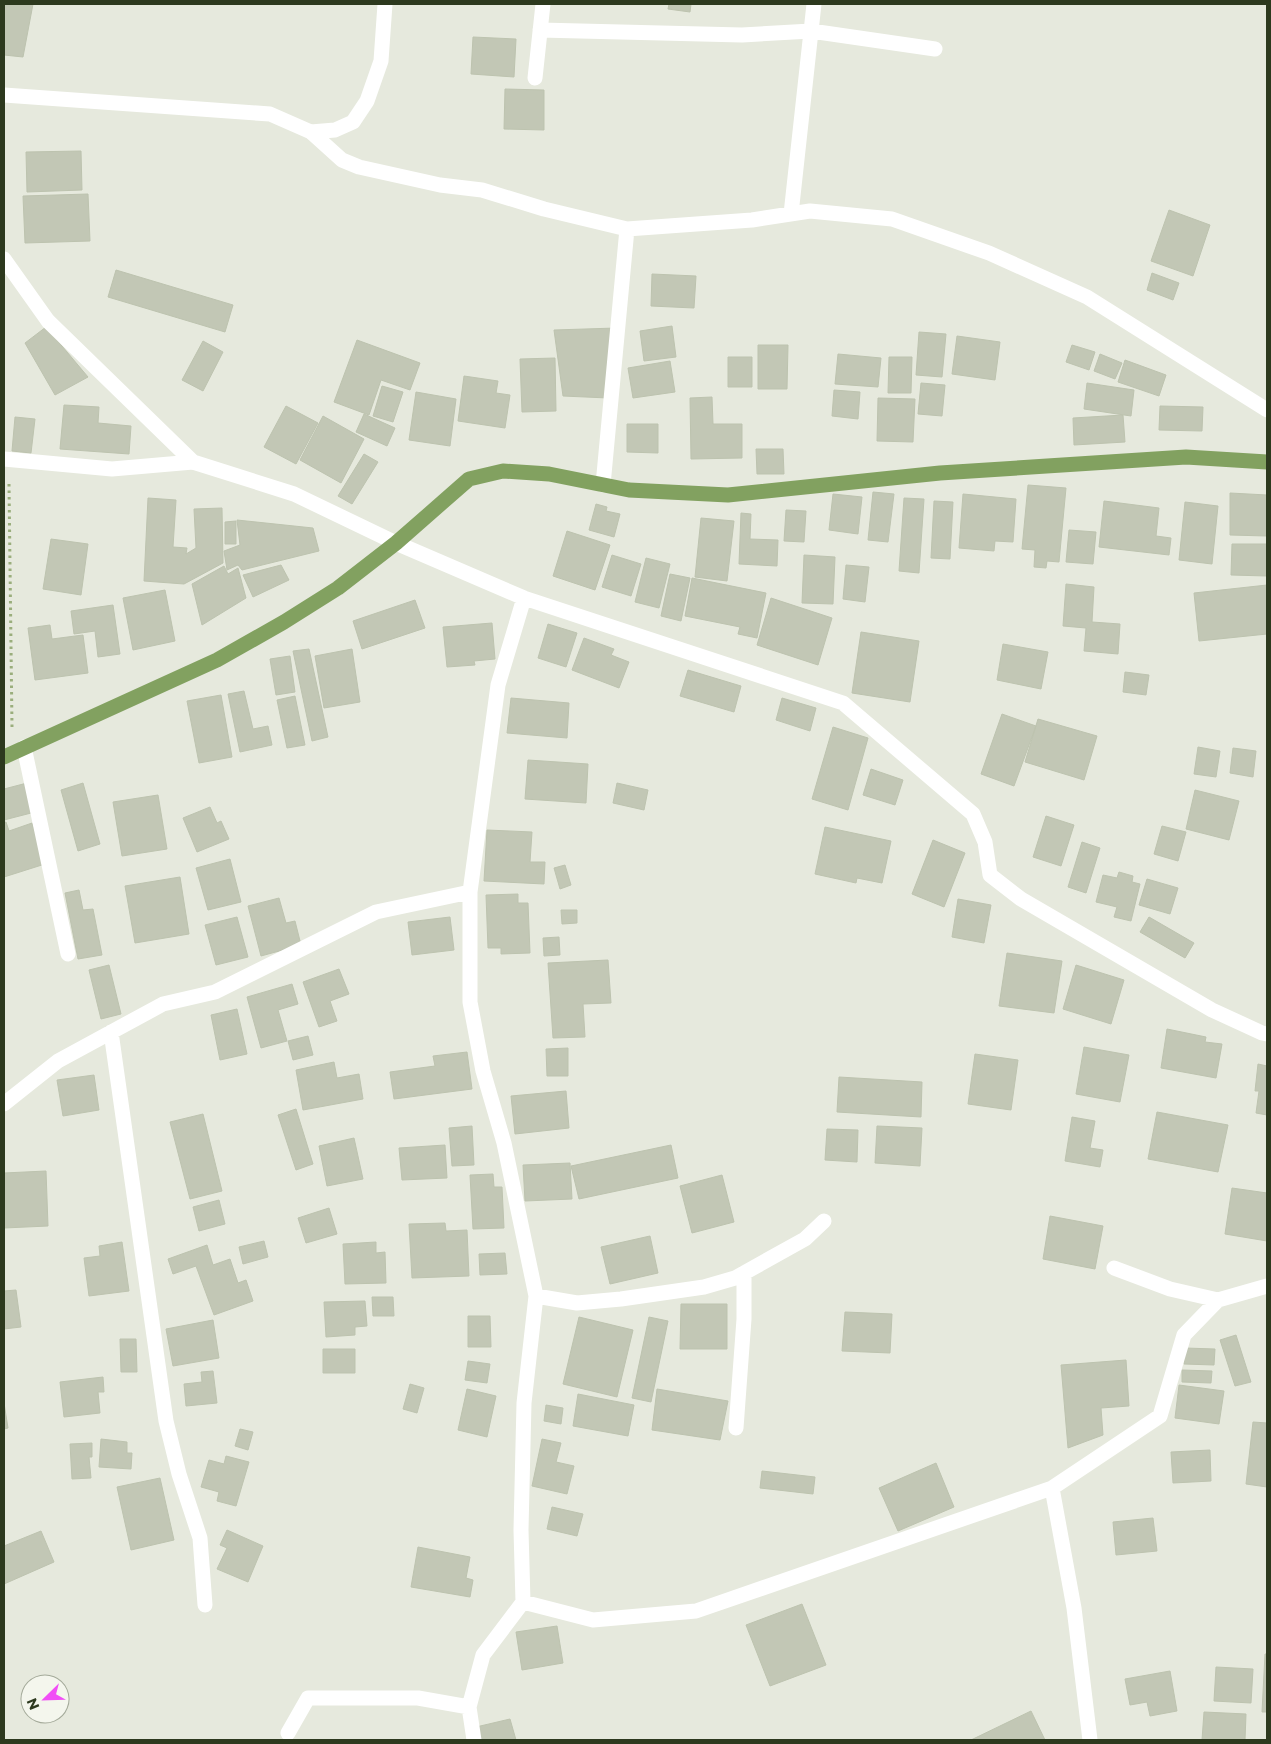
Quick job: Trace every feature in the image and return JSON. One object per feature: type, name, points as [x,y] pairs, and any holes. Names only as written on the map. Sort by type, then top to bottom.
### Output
[{"type":"main road","points":[[14,752],[217,660],[284,622],[338,588],[396,543],[469,479],[503,471],[550,474],[629,490],[728,495],[940,473],[1137,460],[1186,458],[1267,462]]},
{"type":"street","points":[[311,132],[335,130],[353,122],[367,101],[381,61],[385,4]]},
{"type":"street","points":[[535,78],[543,4]]},
{"type":"street","points":[[791,214],[814,4]]},
{"type":"street","points":[[540,30],[742,35],[811,31],[936,49]]},
{"type":"street","points":[[4,94],[270,114],[295,123],[311,132],[342,160],[359,167],[440,185],[482,190],[544,209],[627,229],[720,223],[810,211],[892,219],[989,253],[1087,298],[1267,410]]},
{"type":"street","points":[[602,485],[627,229]]},
{"type":"street","points":[[4,259],[48,321],[192,462]]},
{"type":"street","points":[[6,460],[112,469],[192,462],[294,494],[396,543],[524,598],[843,703],[973,814],[985,842],[990,874],[1021,899],[1212,1010],[1267,1034]]},
{"type":"street","points":[[474,1740],[469,1707],[483,1655],[523,1602],[521,1530],[524,1403],[536,1296],[504,1143],[482,1071],[470,1002],[470,892],[498,685],[524,598]]},
{"type":"street","points":[[14,752],[68,954]]},
{"type":"street","points":[[4,1104],[58,1062],[163,1004],[215,992],[376,912],[470,892]]},
{"type":"street","points":[[111,1032],[166,1421],[179,1474],[200,1538],[205,1605]]},
{"type":"street","points":[[536,1296],[577,1303],[621,1300],[704,1286],[736,1278],[805,1239],[824,1221]]},
{"type":"street","points":[[1114,1268],[1170,1289],[1218,1300],[1267,1286]]},
{"type":"street","points":[[736,1428],[744,1319],[744,1273]]},
{"type":"street","points":[[523,1602],[593,1620],[696,1611],[1052,1488],[1160,1416],[1184,1335],[1218,1300]]},
{"type":"street","points":[[1052,1488],[1074,1608],[1090,1740]]},
{"type":"street","points":[[288,1733],[308,1698],[418,1698],[469,1707]]},
{"type":"path","points":[[6,460],[14,752]]},
{"type":"building","points":[[4,4],[33,4],[23,57],[4,55]]},
{"type":"building","points":[[669,4],[691,4],[690,12],[668,9]]},
{"type":"building","points":[[473,37],[516,39],[514,77],[471,74]]},
{"type":"building","points":[[505,89],[544,90],[544,130],[504,129]]},
{"type":"building","points":[[81,151],[82,190],[27,192],[26,152]]},
{"type":"building","points":[[88,194],[90,241],[25,243],[23,196]]},
{"type":"building","points":[[1169,210],[1210,225],[1193,276],[1151,261]]},
{"type":"building","points":[[116,270],[233,305],[225,332],[108,297]]},
{"type":"building","points":[[1152,273],[1179,283],[1173,300],[1147,290]]},
{"type":"building","points":[[652,274],[696,276],[694,308],[651,306]]},
{"type":"building","points":[[672,326],[676,357],[644,361],[640,331]]},
{"type":"building","points":[[46,327],[88,377],[55,395],[25,343]]},
{"type":"building","points":[[616,328],[608,398],[563,396],[554,330]]},
{"type":"building","points":[[919,332],[946,334],[942,377],[916,375]]},
{"type":"building","points":[[957,336],[1000,342],[995,380],[952,374]]},
{"type":"building","points":[[357,340],[420,363],[410,390],[381,380],[369,415],[334,402]]},
{"type":"building","points":[[203,341],[223,352],[203,391],[182,380]]},
{"type":"building","points":[[758,345],[788,345],[787,389],[758,389]]},
{"type":"building","points":[[1072,345],[1095,352],[1089,370],[1066,362]]},
{"type":"building","points":[[838,354],[881,358],[878,387],[835,384]]},
{"type":"building","points":[[1100,354],[1122,363],[1115,379],[1094,371]]},
{"type":"building","points":[[728,357],[752,357],[752,387],[728,387]]},
{"type":"building","points":[[889,357],[912,357],[911,393],[888,393]]},
{"type":"building","points":[[555,358],[556,411],[522,412],[520,359]]},
{"type":"building","points":[[1125,360],[1166,375],[1159,396],[1118,382]]},
{"type":"building","points":[[670,361],[675,392],[633,398],[628,368]]},
{"type":"building","points":[[464,376],[498,381],[496,393],[510,395],[505,428],[458,421]]},
{"type":"building","points":[[921,383],[945,385],[942,416],[918,414]]},
{"type":"building","points":[[1087,383],[1134,390],[1131,416],[1084,409]]},
{"type":"building","points":[[382,386],[403,392],[393,422],[373,416]]},
{"type":"building","points":[[834,390],[860,392],[858,419],[832,416]]},
{"type":"building","points":[[416,392],[456,399],[450,446],[409,440]]},
{"type":"building","points":[[712,397],[713,424],[742,424],[742,458],[691,459],[690,398]]},
{"type":"building","points":[[878,398],[915,399],[913,442],[877,441]]},
{"type":"building","points":[[64,405],[99,407],[98,423],[131,426],[129,454],[60,449]]},
{"type":"building","points":[[286,406],[318,423],[296,464],[264,447]]},
{"type":"building","points":[[1160,406],[1203,407],[1202,431],[1159,430]]},
{"type":"building","points":[[364,414],[395,428],[387,446],[356,432]]},
{"type":"building","points":[[1123,415],[1125,442],[1074,445],[1073,418]]},
{"type":"building","points":[[323,416],[364,439],[341,483],[300,460]]},
{"type":"building","points":[[15,417],[35,419],[31,453],[12,451]]},
{"type":"building","points":[[627,424],[658,424],[658,453],[627,452]]},
{"type":"building","points":[[756,449],[783,449],[784,474],[757,474]]},
{"type":"building","points":[[364,454],[378,462],[352,504],[338,496]]},
{"type":"building","points":[[1028,485],[1066,488],[1059,562],[1047,561],[1046,568],[1034,567],[1035,550],[1022,549]]},
{"type":"building","points":[[873,492],[894,494],[888,542],[868,540]]},
{"type":"building","points":[[1230,493],[1267,495],[1267,536],[1230,535]]},
{"type":"building","points":[[833,494],[862,497],[858,534],[829,530]]},
{"type":"building","points":[[963,494],[1016,499],[1013,542],[995,541],[994,551],[959,548]]},
{"type":"building","points":[[148,498],[176,500],[173,547],[187,548],[186,554],[196,548],[194,509],[222,508],[223,563],[184,584],[144,581]]},
{"type":"building","points":[[904,498],[924,499],[919,573],[899,571]]},
{"type":"building","points":[[934,501],[953,502],[950,559],[931,558]]},
{"type":"building","points":[[1104,501],[1159,508],[1156,536],[1171,538],[1169,555],[1099,547]]},
{"type":"building","points":[[1185,502],[1218,506],[1212,564],[1179,560]]},
{"type":"building","points":[[596,504],[607,507],[606,511],[620,514],[614,537],[589,530]]},
{"type":"building","points":[[786,510],[806,511],[804,542],[784,541]]},
{"type":"building","points":[[741,513],[751,514],[750,539],[778,540],[777,566],[739,564]]},
{"type":"building","points":[[701,518],[734,521],[727,581],[695,577]]},
{"type":"building","points":[[237,520],[313,528],[319,551],[242,570],[238,565],[227,570],[224,551],[240,545]]},
{"type":"building","points":[[236,521],[236,544],[225,544],[225,522]]},
{"type":"building","points":[[1069,530],[1096,532],[1093,564],[1066,562]]},
{"type":"building","points":[[567,531],[610,545],[595,590],[553,576]]},
{"type":"building","points":[[51,539],[88,544],[81,595],[43,589]]},
{"type":"building","points":[[1232,544],[1267,544],[1267,576],[1231,575]]},
{"type":"building","points":[[612,555],[641,564],[631,596],[602,587]]},
{"type":"building","points":[[804,555],[835,557],[833,604],[802,603]]},
{"type":"building","points":[[646,558],[670,564],[659,608],[635,602]]},
{"type":"building","points":[[281,565],[289,580],[253,597],[243,575]]},
{"type":"building","points":[[846,565],[869,567],[865,602],[843,599]]},
{"type":"building","points":[[224,566],[228,574],[238,568],[246,598],[202,625],[192,584]]},
{"type":"building","points":[[670,574],[690,578],[681,621],[661,616]]},
{"type":"building","points":[[692,578],[766,593],[757,638],[738,634],[740,627],[685,616]]},
{"type":"building","points":[[1066,584],[1094,587],[1092,622],[1120,624],[1118,654],[1084,651],[1086,628],[1063,626]]},
{"type":"building","points":[[1267,585],[1267,634],[1199,641],[1194,593]]},
{"type":"building","points":[[165,590],[175,641],[133,650],[123,598]]},
{"type":"building","points":[[771,598],[832,618],[818,665],[757,645]]},
{"type":"building","points":[[415,600],[425,628],[362,649],[353,621]]},
{"type":"building","points":[[113,605],[120,654],[98,657],[95,631],[74,634],[71,611]]},
{"type":"building","points":[[492,623],[495,659],[474,661],[475,665],[447,667],[443,627]]},
{"type":"building","points":[[548,624],[577,633],[566,667],[538,658]]},
{"type":"building","points":[[50,625],[52,639],[83,635],[88,673],[35,680],[28,628]]},
{"type":"building","points":[[861,632],[919,641],[910,702],[852,693]]},
{"type":"building","points":[[584,638],[614,649],[611,655],[629,662],[619,688],[572,670]]},
{"type":"building","points":[[1003,644],[1048,652],[1041,689],[997,680]]},
{"type":"building","points":[[309,649],[328,737],[312,741],[293,651]]},
{"type":"building","points":[[352,649],[360,702],[324,708],[315,656]]},
{"type":"building","points":[[290,656],[295,692],[276,695],[270,659]]},
{"type":"building","points":[[688,670],[741,686],[734,712],[680,696]]},
{"type":"building","points":[[1125,672],[1149,675],[1146,695],[1123,692]]},
{"type":"building","points":[[244,691],[253,729],[268,726],[272,745],[240,752],[228,694]]},
{"type":"building","points":[[221,695],[232,757],[199,763],[187,701]]},
{"type":"building","points":[[295,696],[305,745],[287,748],[277,700]]},
{"type":"building","points":[[511,698],[569,703],[567,738],[507,733]]},
{"type":"building","points":[[782,698],[816,708],[810,731],[776,720]]},
{"type":"building","points":[[1002,714],[1036,726],[1014,786],[981,774]]},
{"type":"building","points":[[1038,719],[1097,736],[1084,780],[1025,762]]},
{"type":"building","points":[[833,727],[868,738],[848,810],[812,799]]},
{"type":"building","points":[[1198,747],[1220,751],[1216,777],[1194,774]]},
{"type":"building","points":[[1233,748],[1256,751],[1253,777],[1230,773]]},
{"type":"building","points":[[528,760],[588,764],[586,803],[525,799]]},
{"type":"building","points":[[871,769],[903,780],[895,805],[863,795]]},
{"type":"building","points":[[27,783],[35,812],[4,820],[4,789]]},
{"type":"building","points":[[83,783],[100,844],[78,851],[61,790]]},
{"type":"building","points":[[617,783],[648,790],[644,810],[613,803]]},
{"type":"building","points":[[1195,790],[1239,801],[1229,840],[1186,829]]},
{"type":"building","points":[[158,795],[167,849],[122,856],[113,802]]},
{"type":"building","points":[[210,807],[217,823],[221,821],[229,839],[197,852],[183,818]]},
{"type":"building","points":[[1046,816],[1074,825],[1061,866],[1033,857]]},
{"type":"building","points":[[6,822],[9,831],[32,823],[45,864],[4,877],[4,823]]},
{"type":"building","points":[[1162,826],[1186,832],[1178,861],[1154,854]]},
{"type":"building","points":[[825,827],[891,841],[882,883],[857,878],[856,883],[815,874]]},
{"type":"building","points":[[487,830],[532,832],[530,862],[545,862],[544,884],[484,881]]},
{"type":"building","points":[[933,840],[965,853],[944,907],[912,894]]},
{"type":"building","points":[[1082,842],[1100,848],[1086,893],[1068,887]]},
{"type":"building","points":[[230,859],[241,902],[208,910],[196,868]]},
{"type":"building","points":[[565,865],[571,885],[560,889],[554,868]]},
{"type":"building","points":[[1119,872],[1133,876],[1132,882],[1140,884],[1131,921],[1114,917],[1117,907],[1096,902],[1103,875],[1117,878]]},
{"type":"building","points":[[180,877],[189,934],[135,943],[125,886]]},
{"type":"building","points":[[1147,879],[1178,888],[1170,914],[1139,905]]},
{"type":"building","points":[[79,890],[83,910],[93,909],[102,955],[78,959],[65,893]]},
{"type":"building","points":[[518,894],[518,903],[528,903],[530,953],[501,954],[501,948],[488,948],[486,895]]},
{"type":"building","points":[[279,898],[286,923],[295,921],[301,945],[261,956],[248,906]]},
{"type":"building","points":[[958,899],[991,905],[984,943],[952,937]]},
{"type":"building","points":[[561,910],[577,910],[577,923],[562,924]]},
{"type":"building","points":[[237,917],[248,957],[216,965],[205,925]]},
{"type":"building","points":[[450,917],[454,950],[412,955],[408,922]]},
{"type":"building","points":[[1149,917],[1194,943],[1185,958],[1140,932]]},
{"type":"building","points":[[559,937],[560,955],[544,956],[543,938]]},
{"type":"building","points":[[1007,953],[1062,961],[1054,1013],[999,1006]]},
{"type":"building","points":[[608,960],[611,1003],[583,1004],[585,1037],[553,1038],[548,963]]},
{"type":"building","points":[[109,965],[121,1014],[101,1019],[89,970]]},
{"type":"building","points":[[1076,965],[1124,980],[1111,1024],[1063,1009]]},
{"type":"building","points":[[339,969],[349,994],[330,1001],[337,1021],[319,1027],[303,982]]},
{"type":"building","points":[[292,984],[298,1004],[278,1010],[287,1041],[261,1048],[247,997]]},
{"type":"building","points":[[237,1009],[247,1054],[220,1060],[211,1015]]},
{"type":"building","points":[[1167,1029],[1206,1037],[1205,1042],[1222,1044],[1216,1078],[1161,1068]]},
{"type":"building","points":[[308,1036],[313,1055],[293,1060],[288,1041]]},
{"type":"building","points":[[1084,1047],[1129,1055],[1120,1102],[1076,1094]]},
{"type":"building","points":[[568,1048],[568,1076],[547,1076],[546,1049]]},
{"type":"building","points":[[467,1052],[472,1089],[394,1099],[390,1072],[435,1066],[433,1056]]},
{"type":"building","points":[[975,1054],[1018,1060],[1011,1110],[968,1104]]},
{"type":"building","points":[[334,1062],[337,1078],[359,1074],[363,1099],[303,1110],[296,1070]]},
{"type":"building","points":[[1258,1064],[1267,1066],[1267,1115],[1256,1113],[1259,1091],[1255,1091]]},
{"type":"building","points":[[94,1075],[99,1110],[63,1116],[57,1080]]},
{"type":"building","points":[[839,1077],[922,1082],[921,1117],[837,1112]]},
{"type":"building","points":[[566,1091],[569,1128],[515,1134],[511,1096]]},
{"type":"building","points":[[296,1109],[313,1164],[296,1170],[278,1115]]},
{"type":"building","points":[[1157,1112],[1228,1125],[1218,1172],[1148,1159]]},
{"type":"building","points":[[203,1114],[222,1191],[190,1199],[170,1122]]},
{"type":"building","points":[[1072,1117],[1095,1121],[1090,1148],[1103,1150],[1100,1167],[1065,1161]]},
{"type":"building","points":[[472,1126],[474,1165],[452,1166],[449,1128]]},
{"type":"building","points":[[877,1126],[922,1128],[920,1166],[875,1163]]},
{"type":"building","points":[[827,1129],[858,1130],[857,1162],[825,1160]]},
{"type":"building","points":[[354,1138],[363,1179],[327,1186],[319,1146]]},
{"type":"building","points":[[445,1145],[447,1178],[402,1180],[399,1148]]},
{"type":"building","points":[[671,1145],[678,1178],[579,1199],[571,1166]]},
{"type":"building","points":[[570,1163],[572,1199],[525,1201],[523,1165]]},
{"type":"building","points":[[46,1171],[48,1226],[4,1228],[4,1173]]},
{"type":"building","points":[[493,1174],[494,1187],[502,1187],[504,1228],[473,1229],[470,1175]]},
{"type":"building","points":[[722,1175],[734,1222],[692,1233],[680,1186]]},
{"type":"building","points":[[1232,1188],[1267,1193],[1267,1241],[1225,1234]]},
{"type":"building","points":[[219,1200],[225,1224],[199,1231],[193,1207]]},
{"type":"building","points":[[329,1208],[337,1234],[306,1243],[298,1218]]},
{"type":"building","points":[[1050,1216],[1103,1226],[1095,1269],[1043,1259]]},
{"type":"building","points":[[445,1223],[446,1231],[467,1230],[469,1276],[412,1278],[409,1224]]},
{"type":"building","points":[[650,1236],[658,1273],[610,1284],[601,1247]]},
{"type":"building","points":[[264,1241],[268,1257],[243,1264],[239,1247]]},
{"type":"building","points":[[122,1242],[129,1291],[89,1296],[84,1258],[100,1256],[99,1246]]},
{"type":"building","points":[[376,1242],[376,1253],[385,1252],[386,1283],[345,1284],[343,1244]]},
{"type":"building","points":[[207,1245],[213,1265],[230,1259],[238,1283],[246,1280],[253,1301],[214,1315],[196,1266],[173,1274],[168,1259]]},
{"type":"building","points":[[505,1253],[507,1274],[480,1275],[479,1254]]},
{"type":"building","points":[[16,1290],[21,1327],[4,1329],[4,1291]]},
{"type":"building","points":[[372,1297],[393,1297],[394,1316],[373,1316]]},
{"type":"building","points":[[365,1301],[367,1326],[355,1327],[355,1335],[326,1337],[324,1302]]},
{"type":"building","points":[[681,1304],[727,1304],[727,1349],[680,1349]]},
{"type":"building","points":[[845,1312],[892,1314],[890,1353],[842,1351]]},
{"type":"building","points":[[468,1316],[490,1316],[491,1347],[468,1347]]},
{"type":"building","points":[[579,1317],[633,1330],[617,1397],[563,1384]]},
{"type":"building","points":[[649,1317],[668,1321],[651,1402],[632,1398]]},
{"type":"building","points":[[213,1320],[219,1358],[173,1366],[166,1329]]},
{"type":"building","points":[[1236,1335],[1251,1382],[1235,1386],[1220,1340]]},
{"type":"building","points":[[120,1339],[136,1339],[137,1372],[121,1372]]},
{"type":"building","points":[[1185,1348],[1215,1349],[1214,1365],[1184,1364]]},
{"type":"building","points":[[323,1349],[355,1349],[355,1373],[323,1373]]},
{"type":"building","points":[[1126,1360],[1129,1406],[1101,1408],[1103,1435],[1068,1448],[1061,1365]]},
{"type":"building","points":[[468,1361],[490,1364],[487,1383],[465,1380]]},
{"type":"building","points":[[1182,1370],[1212,1371],[1211,1383],[1182,1382]]},
{"type":"building","points":[[213,1371],[217,1403],[186,1406],[184,1384],[202,1382],[201,1372]]},
{"type":"building","points":[[103,1377],[104,1392],[98,1392],[100,1413],[64,1417],[60,1382]]},
{"type":"building","points":[[410,1384],[424,1388],[417,1413],[403,1409]]},
{"type":"building","points":[[1179,1385],[1224,1391],[1219,1424],[1175,1418]]},
{"type":"building","points":[[467,1389],[496,1396],[487,1437],[458,1430]]},
{"type":"building","points":[[657,1389],[728,1401],[720,1440],[652,1430]]},
{"type":"building","points":[[578,1394],[634,1405],[628,1436],[573,1426]]},
{"type":"building","points":[[4,1403],[8,1428],[4,1429]]},
{"type":"building","points":[[546,1405],[563,1408],[561,1424],[544,1421]]},
{"type":"building","points":[[1253,1422],[1267,1423],[1267,1487],[1246,1484]]},
{"type":"building","points":[[240,1429],[253,1432],[248,1450],[235,1446]]},
{"type":"building","points":[[101,1439],[127,1442],[127,1453],[132,1453],[131,1469],[99,1467]]},
{"type":"building","points":[[542,1439],[561,1443],[556,1462],[574,1466],[567,1494],[532,1486]]},
{"type":"building","points":[[92,1443],[92,1457],[89,1457],[91,1478],[72,1479],[70,1444]]},
{"type":"building","points":[[1210,1450],[1211,1481],[1173,1483],[1171,1452]]},
{"type":"building","points":[[226,1456],[249,1462],[236,1506],[217,1501],[219,1492],[201,1487],[209,1460],[224,1464]]},
{"type":"building","points":[[936,1463],[954,1507],[898,1531],[879,1488]]},
{"type":"building","points":[[762,1471],[815,1477],[813,1494],[760,1488]]},
{"type":"building","points":[[160,1478],[174,1540],[131,1550],[117,1487]]},
{"type":"building","points":[[552,1507],[583,1514],[577,1536],[547,1529]]},
{"type":"building","points":[[1153,1518],[1157,1551],[1116,1555],[1113,1522]]},
{"type":"building","points":[[227,1530],[263,1546],[248,1582],[217,1569],[227,1548],[220,1545]]},
{"type":"building","points":[[41,1531],[54,1562],[4,1584],[4,1546]]},
{"type":"building","points":[[418,1547],[470,1557],[466,1578],[473,1580],[470,1597],[411,1587]]},
{"type":"building","points":[[802,1604],[826,1665],[770,1686],[746,1625]]},
{"type":"building","points":[[557,1626],[563,1663],[522,1670],[516,1632]]},
{"type":"building","points":[[1265,1654],[1267,1654],[1267,1712],[1262,1712]]},
{"type":"building","points":[[1216,1667],[1253,1669],[1251,1703],[1214,1701]]},
{"type":"building","points":[[1170,1671],[1177,1711],[1150,1716],[1147,1702],[1130,1705],[1125,1679]]},
{"type":"building","points":[[1031,1711],[1045,1740],[971,1740]]},
{"type":"building","points":[[1204,1712],[1246,1714],[1245,1740],[1202,1740]]},
{"type":"building","points":[[510,1719],[516,1740],[479,1740],[476,1727]]}]
